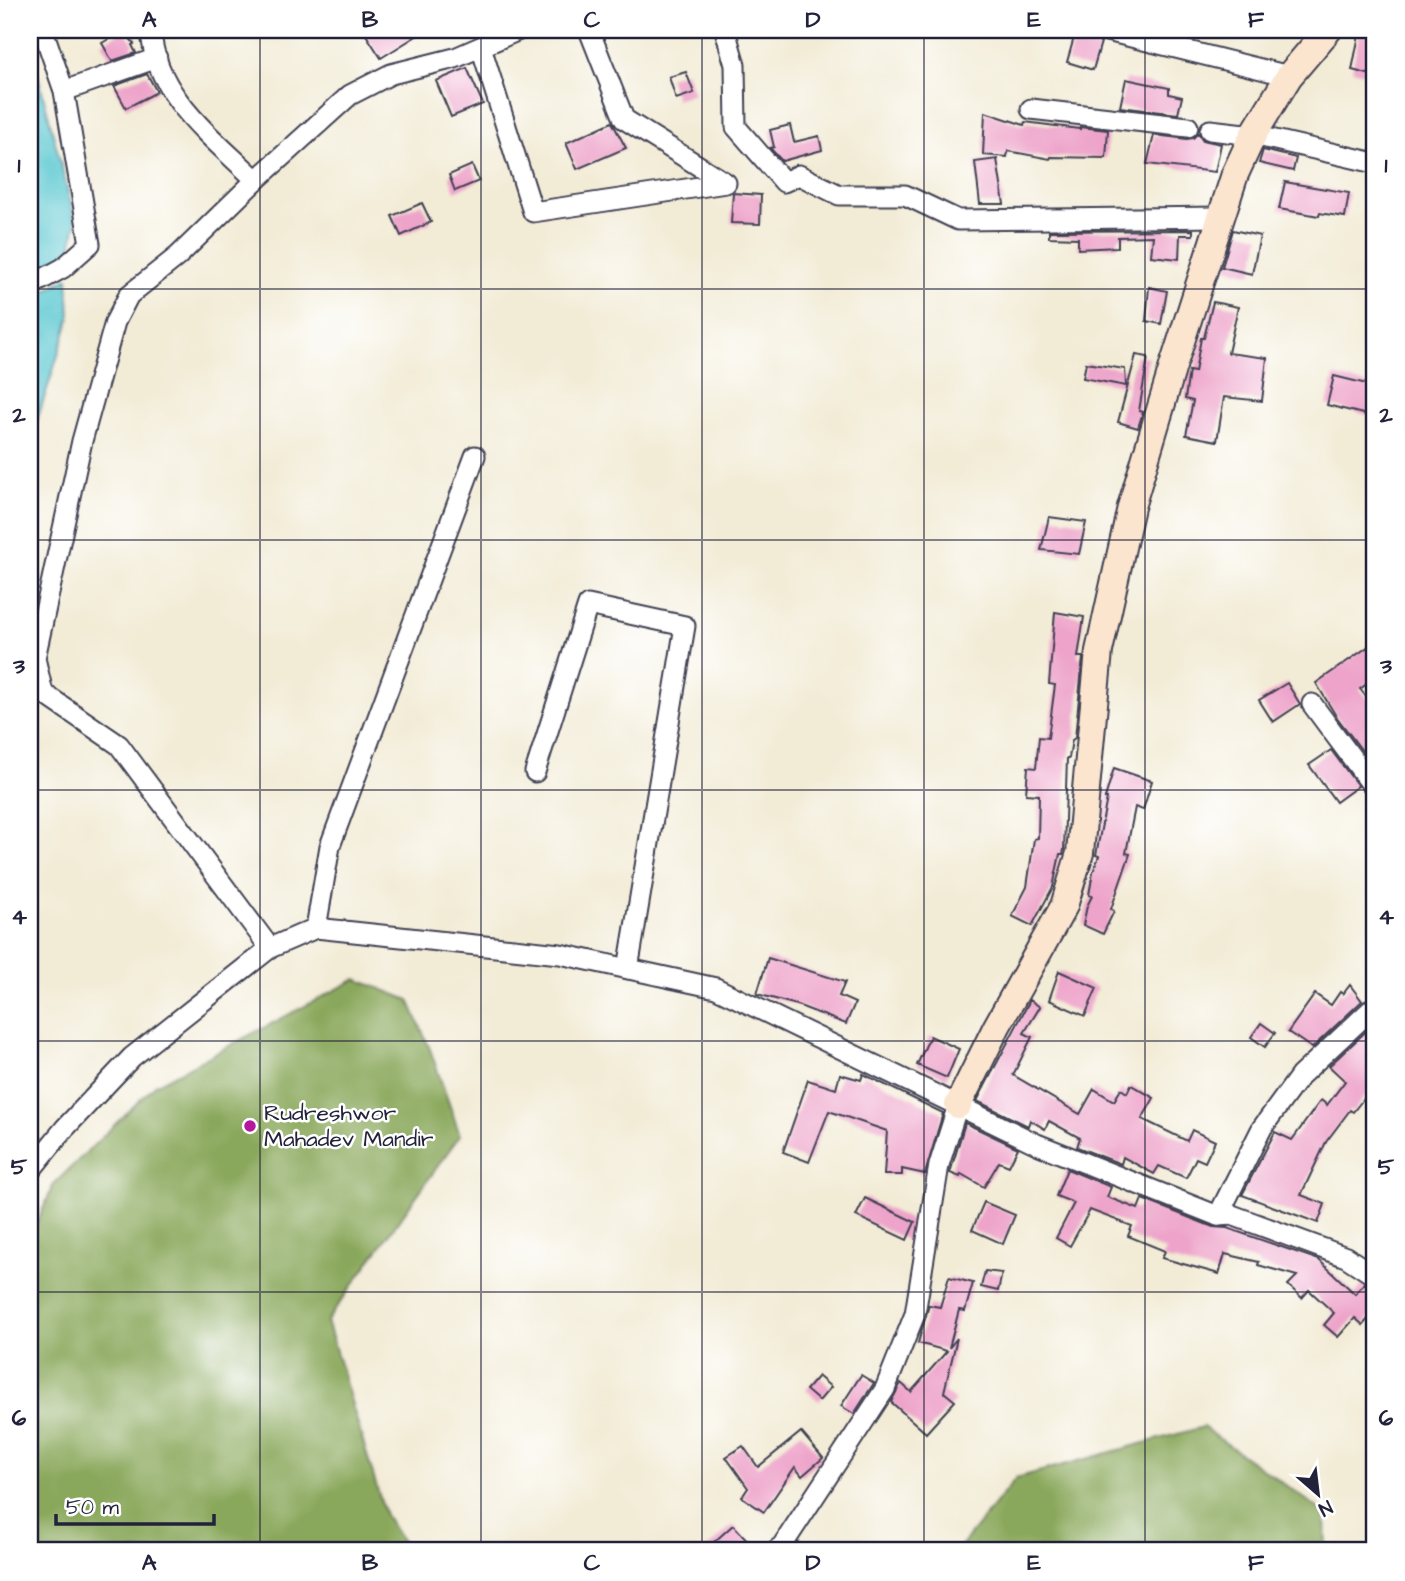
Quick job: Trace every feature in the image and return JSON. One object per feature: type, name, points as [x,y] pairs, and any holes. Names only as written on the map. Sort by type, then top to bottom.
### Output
[{"type":"street","points":[[30,286],[63,268],[90,244],[64,91],[43,30]]},
{"type":"street","points":[[151,30],[151,41],[165,80],[183,109],[256,180]]},
{"type":"street","points":[[270,948],[119,745],[43,693],[35,658],[35,639],[82,441],[115,322],[129,295],[178,257],[256,180],[350,95],[391,74],[455,58],[519,30]]},
{"type":"street","points":[[481,47],[533,212],[726,183],[624,119],[589,30]]},
{"type":"street","points":[[725,30],[735,65],[736,127],[784,182],[799,174],[839,195],[905,195],[958,220],[1221,217]]},
{"type":"street","points":[[1103,30],[1289,76]]},
{"type":"street","points":[[775,1551],[782,1546],[890,1378],[915,1314],[939,1165],[958,1105],[997,1026],[1064,906],[1080,853],[1099,651],[1131,507],[1235,174],[1253,135],[1289,76],[1328,30]]},
{"type":"street","points":[[64,91],[157,58]]},
{"type":"street","points":[[1031,109],[1188,127]]},
{"type":"street","points":[[1210,130],[1253,135],[1375,163]]},
{"type":"street","points":[[316,928],[330,846],[475,456]]},
{"type":"street","points":[[535,772],[588,606],[685,626],[628,969]]},
{"type":"street","points":[[1312,704],[1375,789]]},
{"type":"street","points":[[30,1171],[65,1128],[132,1056],[270,948],[316,928],[560,954],[716,988],[1037,1144],[1218,1216],[1232,1215],[1346,1257],[1375,1276]]},
{"type":"street","points":[[1218,1216],[1262,1128],[1300,1076],[1375,1006]]},
{"type":"green space","points":[[356,979],[409,1000],[430,1049],[460,1135],[327,1321],[385,1515],[408,1551],[30,1551],[30,1238],[54,1184],[155,1085]]},
{"type":"green space","points":[[1203,1427],[1325,1513],[1326,1551],[957,1551],[1016,1478]]},
{"type":"water","points":[[30,44],[76,223],[71,248],[54,267],[30,280]]},
{"type":"water","points":[[68,278],[70,318],[30,442],[30,299]]},
{"type":"building","points":[[124,30],[134,44],[132,45],[136,53],[112,61],[102,43]]},
{"type":"building","points":[[363,30],[426,30],[381,58]]},
{"type":"building","points":[[1360,30],[1375,32],[1375,76],[1352,70]]},
{"type":"building","points":[[1075,34],[1101,42],[1093,70],[1067,62]]},
{"type":"building","points":[[467,68],[483,104],[451,117],[436,81]]},
{"type":"building","points":[[686,72],[694,93],[676,99],[669,77]]},
{"type":"building","points":[[147,74],[157,92],[126,108],[114,86]]},
{"type":"building","points":[[1126,79],[1169,88],[1169,94],[1182,97],[1178,114],[1120,107]]},
{"type":"building","points":[[985,112],[1024,125],[1025,122],[1108,130],[1106,158],[1050,159],[1008,151],[1007,157],[983,155]]},
{"type":"building","points":[[612,122],[626,148],[577,169],[566,143]]},
{"type":"building","points":[[790,125],[794,142],[819,136],[822,150],[782,161],[770,148],[774,147],[770,130]]},
{"type":"building","points":[[1198,133],[1203,140],[1221,144],[1215,172],[1147,164],[1154,135],[1187,139]]},
{"type":"building","points":[[1263,150],[1296,158],[1293,171],[1259,163]]},
{"type":"building","points":[[997,159],[1004,204],[980,204],[975,162]]},
{"type":"building","points":[[472,165],[479,181],[455,191],[449,175]]},
{"type":"building","points":[[1285,182],[1349,193],[1345,217],[1320,213],[1319,216],[1279,209]]},
{"type":"building","points":[[733,193],[761,195],[760,224],[731,223]]},
{"type":"building","points":[[422,203],[431,222],[401,236],[392,216]]},
{"type":"building","points":[[1193,230],[1193,235],[1180,235],[1179,259],[1151,256],[1153,236],[1118,237],[1118,247],[1078,249],[1078,238],[1049,237],[1049,231]]},
{"type":"building","points":[[1233,230],[1260,236],[1252,274],[1222,267]]},
{"type":"building","points":[[1149,287],[1167,291],[1161,324],[1146,321]]},
{"type":"building","points":[[1213,302],[1238,307],[1228,353],[1267,358],[1262,401],[1224,397],[1217,441],[1186,435],[1193,401],[1185,399],[1189,371],[1195,372],[1201,338],[1204,338]]},
{"type":"building","points":[[1136,355],[1148,357],[1139,411],[1143,412],[1138,428],[1118,422]]},
{"type":"building","points":[[1086,363],[1125,369],[1126,386],[1083,378]]},
{"type":"building","points":[[1334,376],[1375,386],[1375,417],[1327,405]]},
{"type":"building","points":[[1049,517],[1086,522],[1079,554],[1041,550]]},
{"type":"building","points":[[1055,612],[1084,617],[1078,657],[1083,657],[1075,738],[1067,758],[1064,850],[1063,854],[1060,854],[1053,887],[1032,926],[1012,916],[1027,887],[1034,839],[1038,838],[1039,795],[1026,794],[1028,767],[1036,768],[1039,737],[1048,738],[1055,685],[1049,684]]},
{"type":"building","points":[[1375,642],[1375,678],[1360,689],[1375,708],[1375,761],[1372,764],[1336,716],[1316,683]]},
{"type":"building","points":[[1287,683],[1300,704],[1273,722],[1259,700]]},
{"type":"building","points":[[1331,750],[1358,786],[1336,802],[1309,765]]},
{"type":"building","points":[[1114,768],[1152,781],[1143,810],[1135,807],[1126,853],[1130,854],[1111,909],[1114,911],[1103,934],[1083,925],[1092,896],[1089,895],[1099,856],[1096,855],[1105,798]]},
{"type":"building","points":[[768,958],[845,982],[839,996],[855,1003],[846,1024],[797,1005],[757,994]]},
{"type":"building","points":[[1059,971],[1097,988],[1085,1016],[1049,1000]]},
{"type":"building","points":[[1350,985],[1362,1001],[1312,1048],[1288,1032],[1315,994],[1331,1005],[1340,992],[1343,994]]},
{"type":"building","points":[[1030,1000],[1040,1007],[1024,1033],[1032,1037],[1013,1075],[1080,1114],[1094,1089],[1114,1101],[1121,1089],[1127,1093],[1131,1085],[1154,1098],[1142,1119],[1187,1141],[1192,1130],[1215,1141],[1205,1162],[1196,1158],[1186,1178],[1159,1166],[1154,1174],[1123,1157],[1121,1164],[1077,1147],[1080,1138],[1049,1121],[1045,1129],[1030,1120],[1028,1126],[977,1101]]},
{"type":"building","points":[[1261,1023],[1275,1033],[1265,1047],[1251,1037]]},
{"type":"building","points":[[1375,1023],[1375,1084],[1353,1112],[1350,1110],[1326,1142],[1301,1195],[1325,1204],[1318,1223],[1242,1195],[1275,1132],[1292,1140],[1321,1100],[1327,1105],[1345,1081],[1329,1066]]},
{"type":"building","points":[[930,1036],[959,1049],[947,1078],[917,1065]]},
{"type":"building","points":[[840,1074],[861,1080],[863,1074],[943,1113],[925,1174],[902,1169],[902,1175],[884,1175],[887,1131],[829,1111],[809,1162],[783,1152],[808,1080],[836,1089]]},
{"type":"building","points":[[965,1123],[1018,1148],[1009,1166],[999,1162],[984,1187],[961,1174],[960,1177],[950,1173]]},
{"type":"building","points":[[1067,1169],[1111,1187],[1107,1197],[1138,1209],[1142,1199],[1213,1227],[1227,1228],[1319,1260],[1355,1294],[1364,1283],[1375,1288],[1375,1311],[1363,1325],[1355,1318],[1338,1337],[1324,1325],[1334,1313],[1309,1290],[1302,1298],[1288,1285],[1297,1276],[1258,1265],[1259,1262],[1225,1254],[1219,1274],[1162,1258],[1165,1251],[1128,1236],[1132,1226],[1090,1210],[1070,1246],[1056,1238],[1074,1203],[1056,1196]]},
{"type":"building","points":[[865,1198],[915,1222],[907,1240],[856,1216]]},
{"type":"building","points":[[984,1202],[1015,1215],[1003,1244],[972,1230]]},
{"type":"building","points":[[985,1271],[1002,1273],[998,1291],[981,1287]]},
{"type":"building","points":[[949,1277],[973,1283],[965,1311],[959,1310],[949,1348],[957,1338],[944,1392],[955,1401],[926,1433],[891,1402],[901,1383],[911,1392],[947,1351],[918,1343],[929,1305],[940,1307]]},
{"type":"building","points":[[861,1375],[874,1383],[854,1414],[841,1406]]},
{"type":"building","points":[[818,1376],[831,1387],[819,1401],[806,1390]]},
{"type":"building","points":[[801,1432],[823,1458],[802,1476],[795,1467],[764,1512],[742,1497],[748,1488],[726,1457],[743,1446],[758,1467]]},
{"type":"building","points":[[733,1525],[758,1551],[704,1551]]},
{"type":"place","name":"Rudreshwor Mahadev Mandir","points":[[250,1126]]}]
